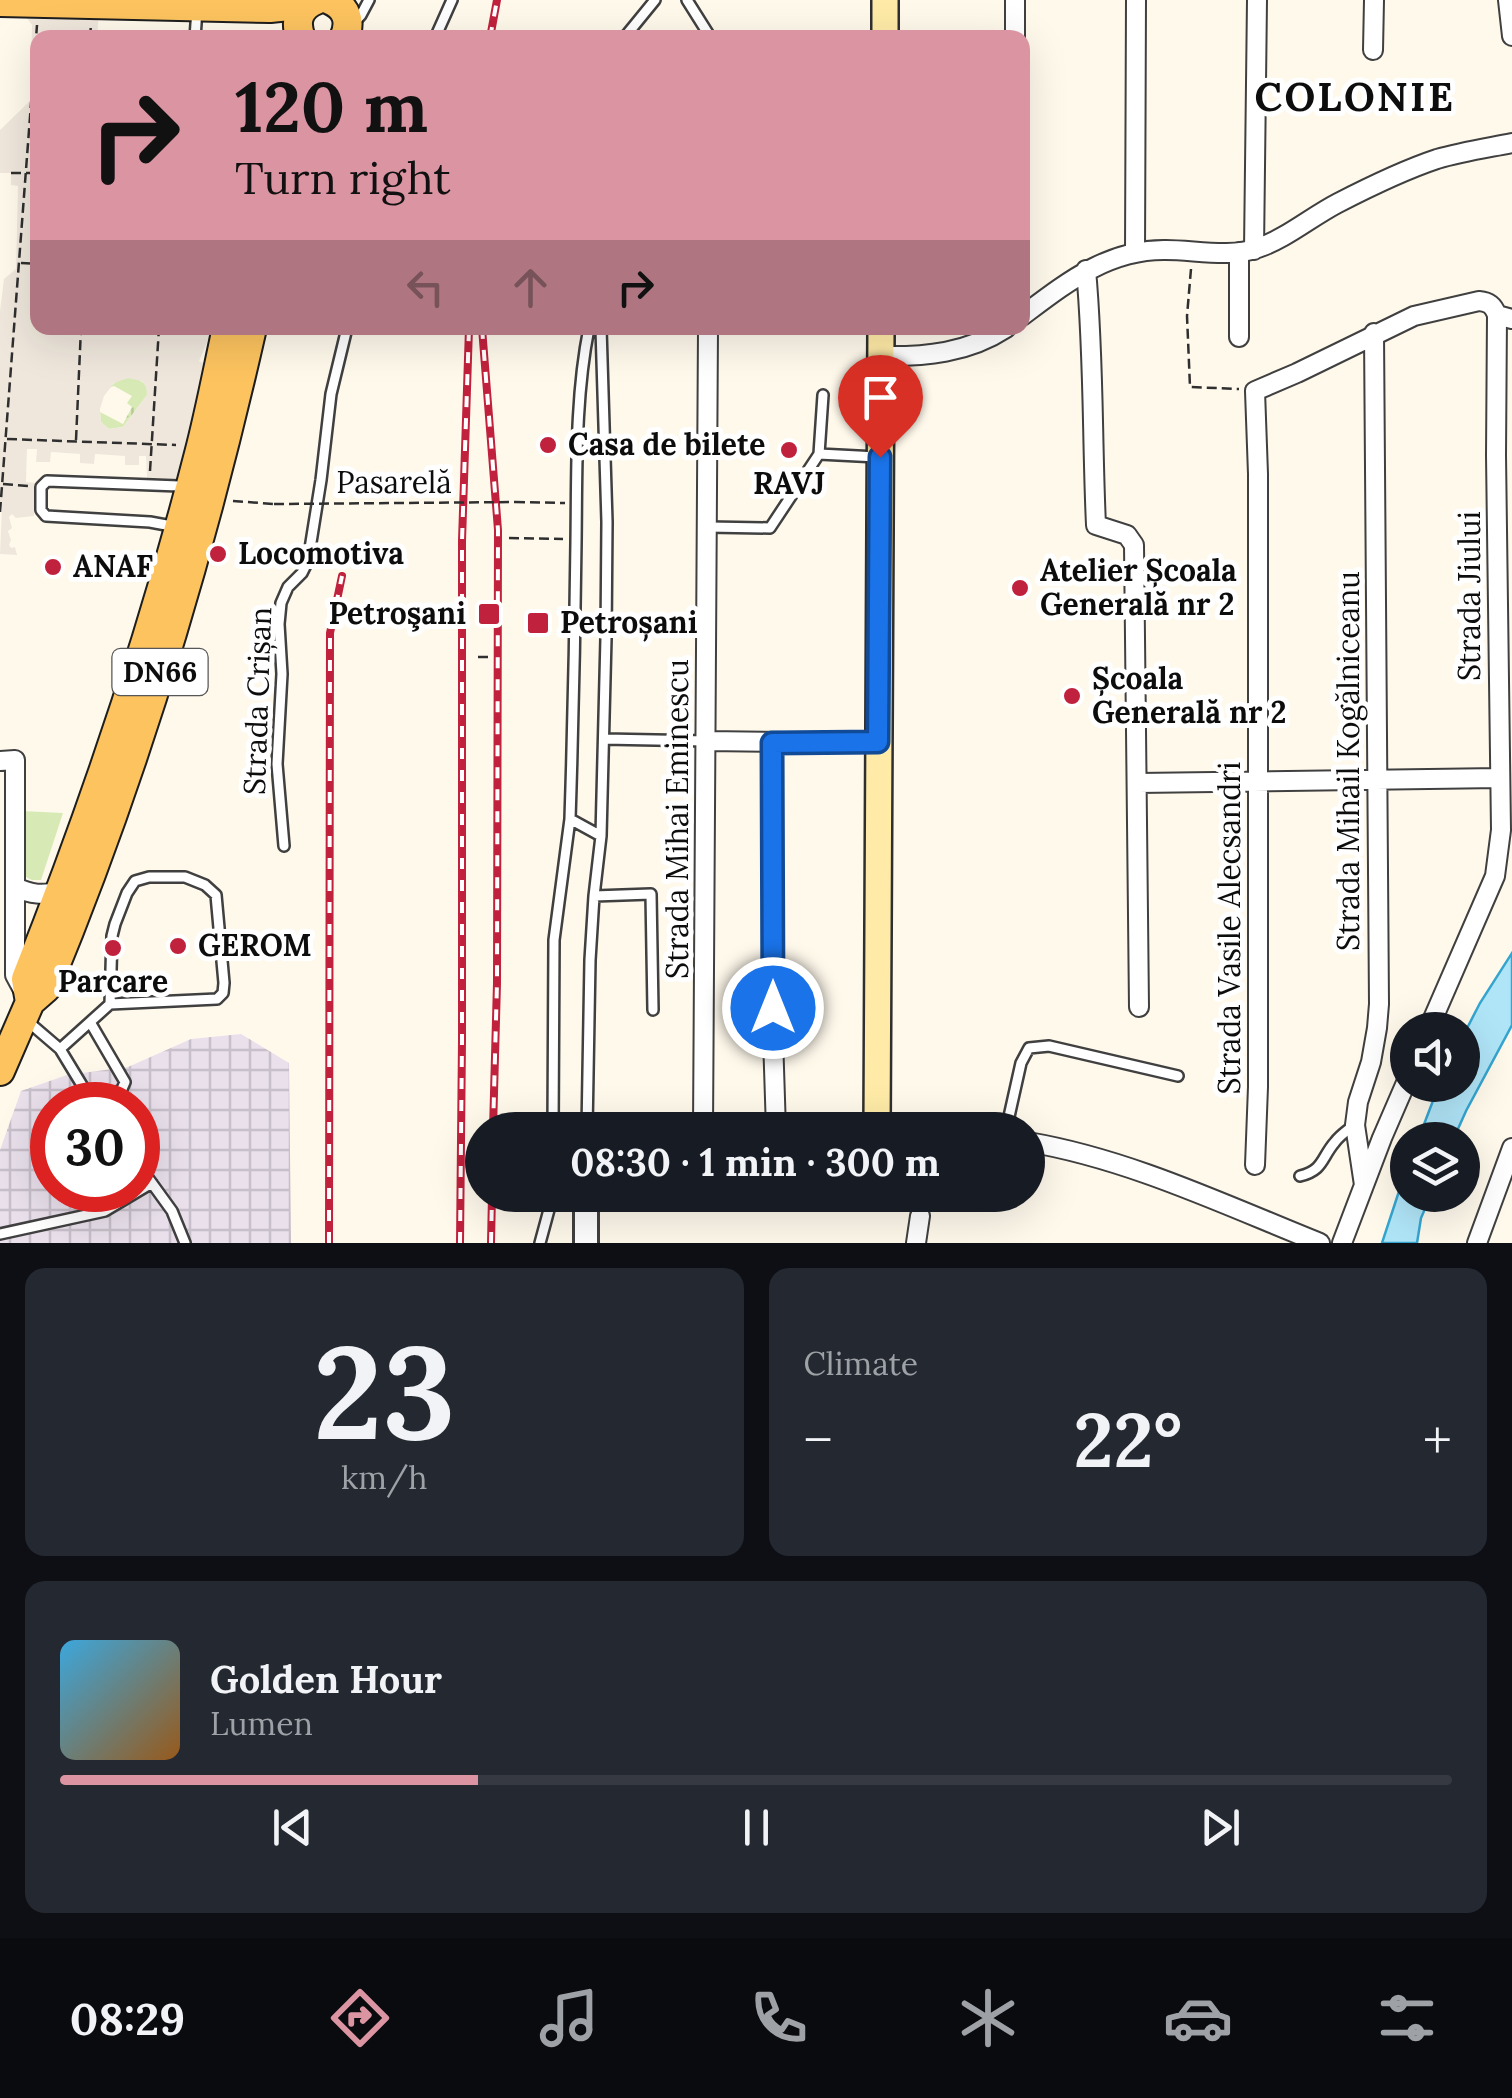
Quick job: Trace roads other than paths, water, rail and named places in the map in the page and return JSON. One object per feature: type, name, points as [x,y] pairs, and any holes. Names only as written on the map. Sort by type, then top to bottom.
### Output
[{"type":"main road","points":[[885,0],[885,30]]},
{"type":"main road","points":[[0,2],[83,14],[188,4],[330,14]]},
{"type":"main road","name":"DN66","points":[[0,1071],[27,1009],[46,988],[87,888],[192,566],[217,428],[225,335]]},
{"type":"main road","name":"DN66","points":[[27,1009],[26,980],[138,670],[191,482],[217,428],[250,335]]},
{"type":"main road","points":[[877,1112],[881,335]]},
{"type":"street","points":[[1015,0],[1015,30]]},
{"type":"street","points":[[1135,253],[1136,0]]},
{"type":"street","points":[[1239,337],[1258,0]]},
{"type":"street","points":[[1373,50],[1374,0]]},
{"type":"street","points":[[1508,0],[1512,36]]},
{"type":"street","points":[[1030,310],[1086,270],[1111,259],[1160,250],[1246,251],[1299,228],[1336,204],[1432,161],[1512,143]]},
{"type":"street","points":[[1086,270],[1096,525],[1127,535],[1134,545],[1139,1007]]},
{"type":"street","points":[[1374,333],[1414,316],[1478,301],[1493,306],[1504,317]]},
{"type":"street","name":"Strada Jiului","points":[[1436,1012],[1496,876],[1501,830],[1504,317]]},
{"type":"street","name":"Strada Vasile Alecsandri","points":[[1255,1165],[1256,390],[1297,374],[1374,333]]},
{"type":"street","name":"Strada Mihail Kogălniceanu","points":[[1364,1185],[1355,1125],[1378,1028],[1374,333]]},
{"type":"street","name":"Strada Mihai Eminescu","points":[[704,1112],[708,335]]},
{"type":"street","points":[[880,356],[962,349],[994,335]]},
{"type":"street","points":[[707,742],[878,742]]},
{"type":"street","points":[[772,743],[775,1112]]},
{"type":"street","points":[[0,761],[15,760],[15,888],[7,959],[27,1009]]},
{"type":"street","points":[[1138,783],[1499,778]]},
{"type":"street","points":[[15,888],[40,896],[60,892]]},
{"type":"street","points":[[1342,1243],[1398,1102]]},
{"type":"street","points":[[1045,1146],[1127,1168],[1320,1243]]},
{"type":"street","points":[[1478,1243],[1512,1148]]},
{"type":"street","points":[[586,1212],[586,1243]]},
{"type":"street","points":[[916,1243],[920,1216]]},
{"type":"lane","points":[[439,30],[452,0]]},
{"type":"lane","points":[[631,30],[655,0]]},
{"type":"lane","points":[[688,0],[707,30]]},
{"type":"lane","points":[[188,4],[193,30]]},
{"type":"lane","name":"Strada Crișan","points":[[284,846],[278,764],[282,674],[279,624],[288,587],[308,560],[322,480],[330,394],[345,335]]},
{"type":"lane","points":[[553,1112],[554,940],[570,820],[576,503],[588,335]]},
{"type":"lane","points":[[587,1112],[590,960],[604,739],[607,522],[602,335]]},
{"type":"lane","points":[[708,527],[770,528],[819,454],[823,395]]},
{"type":"lane","points":[[819,454],[880,457]]},
{"type":"lane","points":[[180,528],[150,522],[46,516],[41,510],[41,487],[48,482],[179,486],[191,482]]},
{"type":"lane","points":[[604,739],[707,742]]},
{"type":"lane","points":[[570,820],[600,836]]},
{"type":"lane","points":[[60,1049],[110,1004],[217,999],[223,993],[216,896],[205,885],[185,877],[135,881],[112,936],[110,1004]]},
{"type":"lane","points":[[594,896],[651,894],[653,1010]]},
{"type":"lane","points":[[27,1009],[82,1082]]},
{"type":"lane","points":[[90,1022],[126,1082]]},
{"type":"lane","points":[[1010,1112],[1021,1063],[1029,1048],[1049,1046],[1178,1076]]},
{"type":"lane","points":[[1300,1176],[1321,1166],[1335,1141],[1355,1125]]},
{"type":"lane","points":[[160,1194],[172,1211],[185,1243]]},
{"type":"lane","points":[[0,1234],[100,1212]]},
{"type":"lane","points":[[540,1243],[548,1212]]},
{"type":"water","points":[[1512,953],[1512,1025],[1480,1085],[1480,1012],[1475,1012]]},
{"type":"water","points":[[1433,1102],[1471,1102],[1461,1122],[1425,1122]]},
{"type":"water","points":[[1392,1212],[1424,1212],[1417,1243],[1382,1243]]},
{"type":"railway","points":[[491,30],[497,0]]},
{"type":"railway","points":[[460,1243],[462,541],[469,335]]},
{"type":"railway","points":[[483,335],[498,530],[493,1112]]},
{"type":"railway","points":[[329,1243],[330,633],[342,576]]},
{"type":"railway","points":[[491,1243],[492,1212]]},
{"type":"place","name":"Casa de bilete","points":[[548,445]]},
{"type":"place","name":"RAVJ","points":[[789,450]]},
{"type":"place","name":"Locomotiva","points":[[218,554]]},
{"type":"place","name":"ANAF","points":[[53,567]]},
{"type":"place","name":"Atelier Școala Generală nr 2","points":[[1020,588]]},
{"type":"place","name":"Petroşani","points":[[489,614]]},
{"type":"place","name":"Petroșani","points":[[538,623]]},
{"type":"place","name":"Școala Generală nr 2","points":[[1072,696]]},
{"type":"place","name":"GEROM","points":[[178,946]]},
{"type":"place","name":"Parcare","points":[[113,948]]},
{"type":"district","name":"COLONIE","points":[[1355,97]]}]
